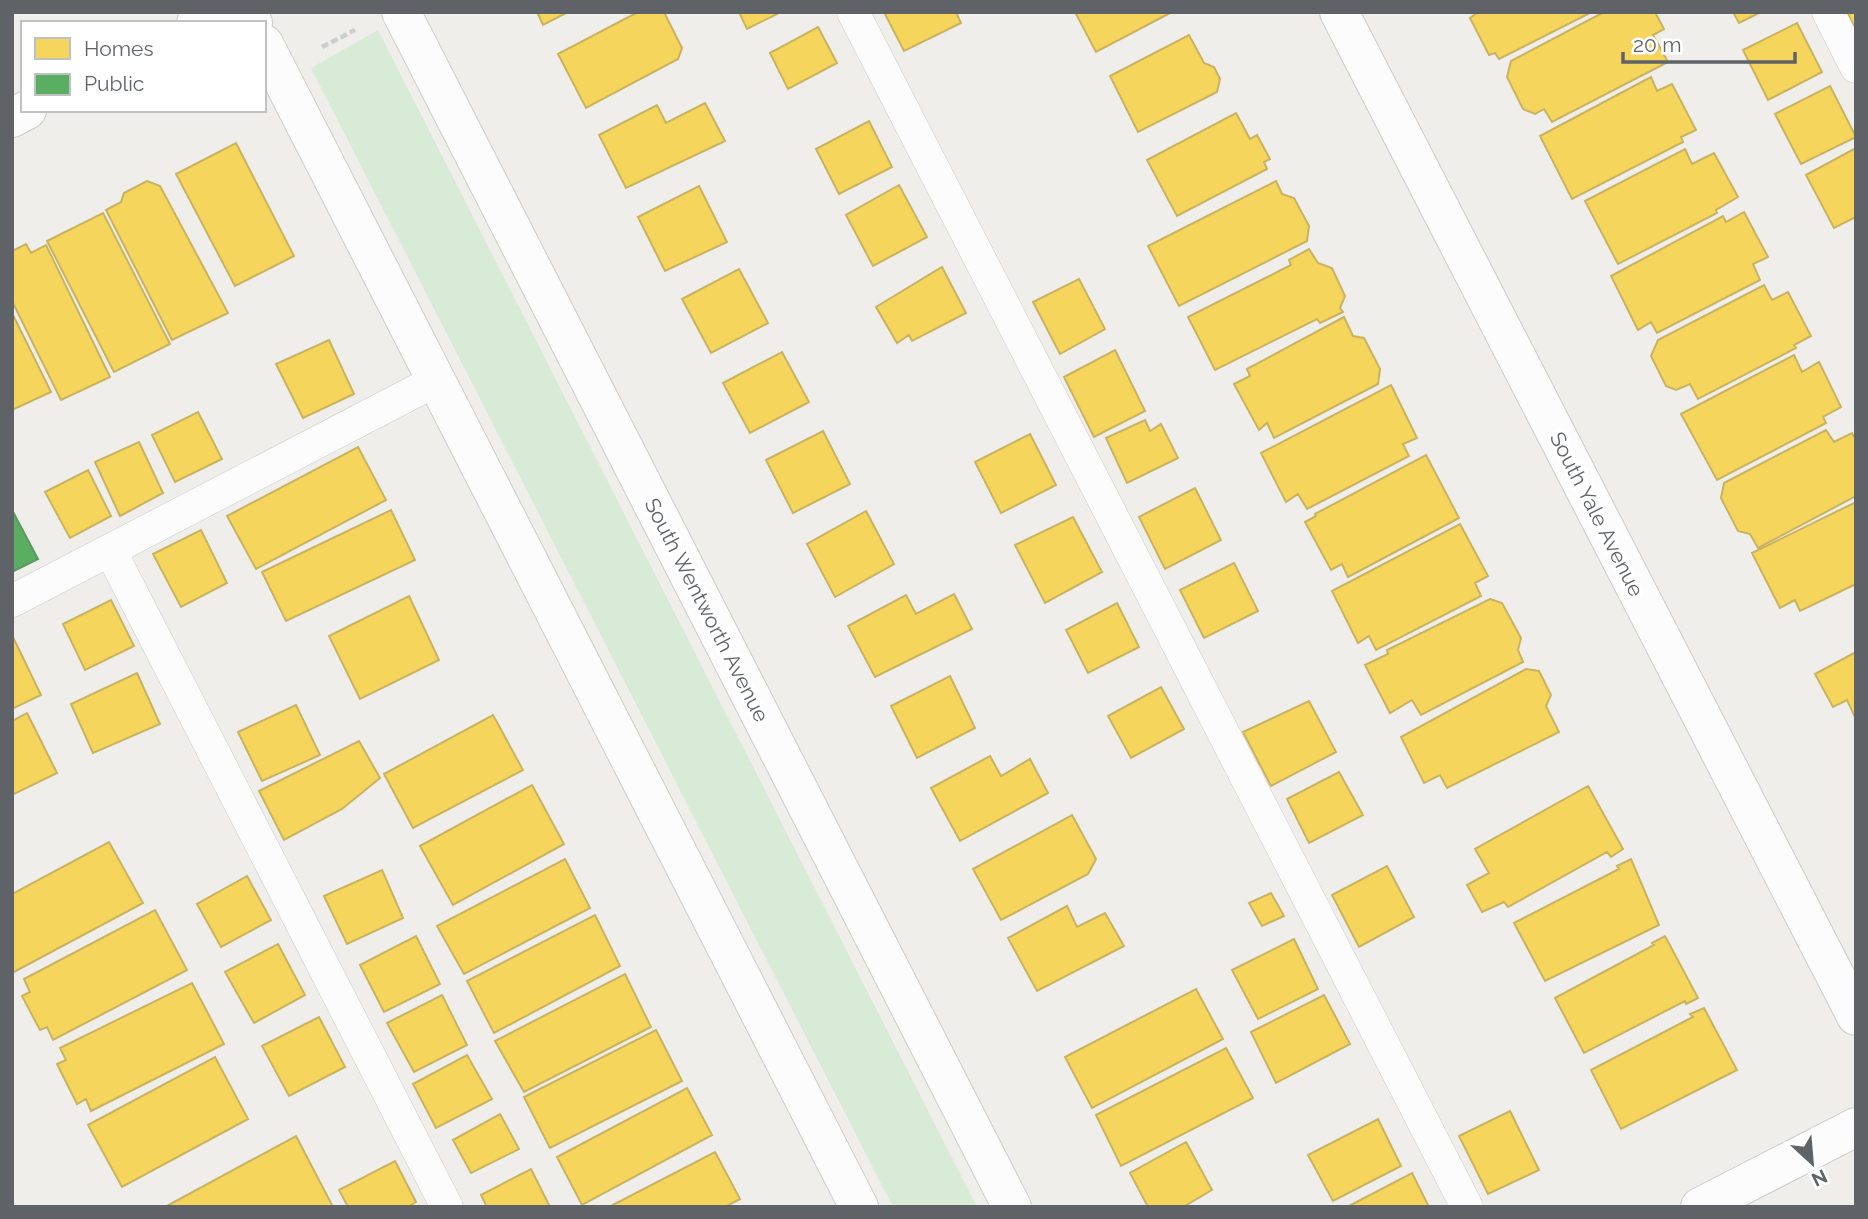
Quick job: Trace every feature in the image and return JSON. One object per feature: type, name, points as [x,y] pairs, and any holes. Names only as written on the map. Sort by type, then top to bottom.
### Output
[{"type":"street","points":[[200,21],[216,12]]},
{"type":"street","name":"South Wentworth Avenue","points":[[401,12],[1012,1207]]},
{"type":"street","name":"South Yale Avenue","points":[[1339,12],[1856,1016]]},
{"type":"street","points":[[266,48],[859,1207]]},
{"type":"street","points":[[1700,1207],[1856,1127]]},
{"type":"lane","points":[[853,12],[1467,1207]]},
{"type":"lane","points":[[1828,12],[1856,67]]},
{"type":"lane","points":[[12,601],[436,380]]},
{"type":"lane","points":[[110,550],[447,1207]]},
{"type":"path","points":[[313,52],[360,28]]},
{"type":"green space","points":[[378,30],[977,1207],[893,1207],[311,68]]},
{"type":"building: Homes","points":[[537,12],[568,12],[543,25]]},
{"type":"building: Homes","points":[[638,12],[664,12],[682,48],[678,59],[586,108],[558,54]]},
{"type":"building: Homes","points":[[739,12],[781,12],[747,29]]},
{"type":"building: Homes","points":[[884,12],[956,12],[961,23],[904,51]]},
{"type":"building: Homes","points":[[1075,12],[1172,12],[1096,52]]},
{"type":"building: Homes","points":[[1478,12],[1588,14],[1499,59],[1495,53],[1489,55],[1470,18]]},
{"type":"building: Homes","points":[[1604,12],[1655,12],[1664,29],[1653,35],[1668,62],[1552,122],[1544,109],[1535,114],[1523,109],[1507,77],[1511,61]]},
{"type":"building: Homes","points":[[1733,12],[1761,12],[1739,23]]},
{"type":"building: Homes","points":[[1847,12],[1856,12],[1856,31]]},
{"type":"building: Homes","points":[[1797,23],[1822,72],[1768,100],[1743,50]]},
{"type":"building: Homes","points":[[818,27],[837,63],[788,89],[770,53]]},
{"type":"building: Homes","points":[[1189,35],[1204,63],[1214,67],[1220,79],[1217,92],[1138,132],[1110,76]]},
{"type":"building: Homes","points":[[1651,77],[1657,91],[1672,84],[1696,130],[1681,137],[1683,142],[1572,199],[1540,136]]},
{"type":"building: Homes","points":[[1830,86],[1856,137],[1801,164],[1775,114]]},
{"type":"building: Homes","points":[[705,103],[725,141],[626,188],[599,135],[657,105],[666,123]]},
{"type":"building: Homes","points":[[1236,113],[1250,139],[1257,135],[1270,159],[1264,162],[1267,169],[1177,216],[1147,160]]},
{"type":"building: Homes","points":[[869,121],[892,167],[839,194],[816,149]]},
{"type":"building: Homes","points":[[236,143],[294,256],[235,286],[176,174]]},
{"type":"building: Homes","points":[[1856,148],[1856,217],[1834,228],[1806,175]]},
{"type":"building: Homes","points":[[1685,149],[1692,164],[1714,153],[1738,197],[1716,210],[1717,213],[1618,264],[1585,201]]},
{"type":"building: Homes","points":[[147,181],[160,186],[228,313],[172,340],[106,210],[121,202],[124,193]]},
{"type":"building: Homes","points":[[1276,181],[1282,194],[1294,198],[1309,226],[1307,241],[1179,306],[1148,246]]},
{"type":"building: Homes","points":[[899,185],[927,237],[873,266],[846,215]]},
{"type":"building: Homes","points":[[699,186],[727,242],[665,271],[638,217]]},
{"type":"building: Homes","points":[[1744,212],[1768,257],[1753,264],[1760,280],[1657,333],[1651,322],[1638,330],[1611,276],[1723,216],[1726,222]]},
{"type":"building: Homes","points":[[103,213],[170,344],[114,372],[47,241]]},
{"type":"building: Homes","points":[[26,244],[31,253],[46,245],[110,377],[61,400],[12,301],[12,251]]},
{"type":"building: Homes","points":[[1309,249],[1318,263],[1332,268],[1345,296],[1340,308],[1343,312],[1320,323],[1317,319],[1215,370],[1188,317],[1291,265],[1289,260]]},
{"type":"building: Homes","points":[[942,267],[966,313],[912,341],[909,335],[897,343],[876,307]]},
{"type":"building: Homes","points":[[739,269],[768,323],[711,353],[682,299]]},
{"type":"building: Homes","points":[[1079,279],[1105,329],[1060,354],[1033,302]]},
{"type":"building: Homes","points":[[1764,285],[1772,300],[1788,292],[1811,336],[1794,345],[1796,348],[1698,399],[1690,384],[1676,390],[1666,386],[1651,356],[1658,340]]},
{"type":"building: Homes","points":[[12,313],[51,392],[12,410]]},
{"type":"building: Homes","points":[[1344,317],[1353,336],[1364,338],[1380,369],[1378,384],[1274,438],[1267,423],[1259,430],[1234,384],[1250,376],[1247,369]]},
{"type":"building: Homes","points":[[329,340],[354,394],[303,418],[276,364]]},
{"type":"building: Homes","points":[[1115,350],[1145,411],[1094,437],[1064,377]]},
{"type":"building: Homes","points":[[782,352],[809,402],[750,433],[723,383]]},
{"type":"building: Homes","points":[[1794,355],[1802,372],[1819,362],[1841,407],[1823,417],[1826,423],[1717,480],[1681,414]]},
{"type":"building: Homes","points":[[1391,385],[1417,438],[1403,444],[1409,456],[1307,509],[1298,494],[1286,502],[1261,453]]},
{"type":"building: Homes","points":[[198,412],[222,459],[175,482],[152,435]]},
{"type":"building: Homes","points":[[1145,420],[1150,431],[1161,424],[1178,458],[1127,483],[1106,438]]},
{"type":"building: Homes","points":[[1826,430],[1834,442],[1852,433],[1856,440],[1856,496],[1758,548],[1750,534],[1738,531],[1721,498],[1724,483]]},
{"type":"building: Homes","points":[[823,431],[850,484],[793,513],[766,460]]},
{"type":"building: Homes","points":[[1030,434],[1056,485],[1001,513],[975,462]]},
{"type":"building: Homes","points":[[139,442],[163,493],[120,516],[95,462]]},
{"type":"building: Homes","points":[[358,447],[386,500],[256,569],[227,516]]},
{"type":"building: Homes","points":[[1426,455],[1459,518],[1348,577],[1342,564],[1331,570],[1305,522],[1316,516],[1315,514]]},
{"type":"building: Homes","points":[[88,470],[111,516],[70,538],[45,492]]},
{"type":"building: Homes","points":[[1195,488],[1221,540],[1165,569],[1139,517]]},
{"type":"building: Homes","points":[[1856,502],[1856,584],[1800,611],[1795,600],[1780,608],[1752,553]]},
{"type":"building: Homes","points":[[391,510],[415,560],[286,621],[262,572]]},
{"type":"building: Homes","points":[[866,511],[894,564],[835,597],[807,544]]},
{"type":"building: Homes","points":[[1073,517],[1102,572],[1045,603],[1015,545]]},
{"type":"building: Homes","points":[[1460,524],[1488,576],[1475,583],[1481,596],[1376,650],[1369,636],[1358,643],[1332,591]]},
{"type":"building: Homes","points":[[201,530],[227,583],[181,607],[153,554]]},
{"type":"building: Homes","points":[[1234,563],[1258,611],[1204,638],[1180,590]]},
{"type":"building: Homes","points":[[954,594],[972,629],[875,677],[848,626],[906,595],[916,614]]},
{"type":"building: Homes","points":[[409,596],[439,660],[360,699],[329,636]]},
{"type":"building: Homes","points":[[1490,599],[1502,603],[1521,638],[1518,650],[1523,662],[1421,715],[1412,700],[1390,713],[1365,665],[1388,654],[1387,650]]},
{"type":"building: Homes","points":[[111,600],[134,646],[85,670],[63,624]]},
{"type":"building: Homes","points":[[1117,603],[1139,647],[1088,673],[1066,630]]},
{"type":"building: Homes","points":[[12,635],[41,695],[12,709]]},
{"type":"building: Homes","points":[[1856,652],[1855,717],[1847,700],[1833,707],[1815,674]]},
{"type":"building: Homes","points":[[1526,669],[1539,671],[1551,695],[1546,706],[1559,732],[1447,788],[1440,775],[1424,783],[1401,737]]},
{"type":"building: Homes","points":[[137,673],[160,724],[93,753],[71,704]]},
{"type":"building: Homes","points":[[950,676],[975,728],[917,758],[891,706]]},
{"type":"building: Homes","points":[[1161,687],[1184,729],[1131,758],[1108,716]]},
{"type":"building: Homes","points":[[1309,701],[1336,752],[1271,786],[1243,732]]},
{"type":"building: Homes","points":[[296,705],[320,755],[262,781],[238,732]]},
{"type":"building: Homes","points":[[27,713],[57,773],[12,795],[12,721]]},
{"type":"building: Homes","points":[[493,715],[523,770],[413,828],[384,774]]},
{"type":"building: Homes","points":[[359,741],[380,778],[342,809],[284,840],[259,791]]},
{"type":"building: Homes","points":[[990,756],[1001,776],[1030,759],[1048,793],[960,841],[931,788]]},
{"type":"building: Homes","points":[[1339,772],[1363,815],[1309,843],[1287,799]]},
{"type":"building: Homes","points":[[532,785],[564,844],[453,905],[420,846]]},
{"type":"building: Homes","points":[[1588,786],[1623,849],[1611,857],[1607,852],[1508,907],[1504,902],[1482,912],[1467,885],[1489,873],[1475,849]]},
{"type":"building: Homes","points":[[1072,815],[1096,859],[1088,874],[1001,920],[973,869]]},
{"type":"building: Homes","points":[[109,842],[143,903],[12,973],[12,894]]},
{"type":"building: Homes","points":[[565,859],[590,908],[464,974],[437,926]]},
{"type":"building: Homes","points":[[1631,859],[1659,925],[1545,981],[1514,923],[1619,869],[1617,866]]},
{"type":"building: Homes","points":[[1387,866],[1414,917],[1359,947],[1332,895]]},
{"type":"building: Homes","points":[[382,870],[403,918],[347,944],[324,896]]},
{"type":"building: Homes","points":[[247,876],[271,920],[221,947],[197,904]]},
{"type":"building: Homes","points":[[1271,893],[1284,916],[1262,926],[1249,903]]},
{"type":"building: Homes","points":[[1067,906],[1077,927],[1105,913],[1124,946],[1037,991],[1008,938]]},
{"type":"building: Homes","points":[[155,910],[187,970],[53,1040],[47,1027],[40,1030],[22,996],[30,992],[24,979]]},
{"type":"building: Homes","points":[[595,915],[620,966],[494,1033],[467,981]]},
{"type":"building: Homes","points":[[416,936],[440,984],[384,1012],[360,965]]},
{"type":"building: Homes","points":[[1665,936],[1698,998],[1686,1004],[1685,1001],[1584,1053],[1555,998],[1654,945],[1652,943]]},
{"type":"building: Homes","points":[[1294,939],[1318,989],[1258,1019],[1232,970]]},
{"type":"building: Homes","points":[[278,944],[305,995],[254,1023],[225,972]]},
{"type":"building: Homes","points":[[625,974],[651,1027],[524,1092],[495,1041]]},
{"type":"building: Homes","points":[[192,983],[224,1044],[91,1111],[86,1099],[77,1104],[57,1064],[66,1060],[60,1048]]},
{"type":"building: Homes","points":[[1196,989],[1223,1039],[1092,1108],[1065,1057]]},
{"type":"building: Homes","points":[[442,995],[467,1045],[414,1072],[387,1023]]},
{"type":"building: Homes","points":[[1324,995],[1350,1044],[1276,1083],[1251,1032]]},
{"type":"building: Homes","points":[[1704,1008],[1737,1070],[1621,1129],[1591,1070],[1693,1017],[1690,1014]]},
{"type":"building: Homes","points":[[319,1017],[345,1067],[289,1096],[262,1046]]},
{"type":"building: Homes","points":[[656,1030],[682,1081],[550,1148],[524,1097]]},
{"type":"building: Homes","points":[[1226,1048],[1253,1098],[1121,1166],[1096,1115]]},
{"type":"building: Homes","points":[[467,1055],[492,1099],[436,1128],[413,1084]]},
{"type":"building: Homes","points":[[215,1057],[248,1119],[122,1187],[88,1125]]},
{"type":"building: Homes","points":[[687,1088],[712,1135],[582,1205],[557,1157]]},
{"type":"building: Homes","points":[[1510,1111],[1539,1170],[1488,1194],[1459,1136]]},
{"type":"building: Homes","points":[[500,1114],[519,1149],[471,1173],[453,1140]]},
{"type":"building: Homes","points":[[1378,1119],[1401,1166],[1333,1201],[1308,1155]]},
{"type":"building: Homes","points":[[296,1136],[333,1207],[165,1207]]},
{"type":"building: Homes","points":[[1186,1142],[1212,1190],[1183,1207],[1148,1207],[1130,1173]]},
{"type":"building: Homes","points":[[715,1152],[740,1199],[725,1207],[609,1207]]},
{"type":"building: Homes","points":[[395,1161],[416,1202],[408,1207],[348,1207],[339,1190]]},
{"type":"building: Homes","points":[[531,1169],[550,1207],[487,1207],[481,1195]]},
{"type":"building: Homes","points":[[1412,1173],[1429,1207],[1347,1207]]},
{"type":"building: Public","points":[[12,510],[38,559],[12,572]]}]
